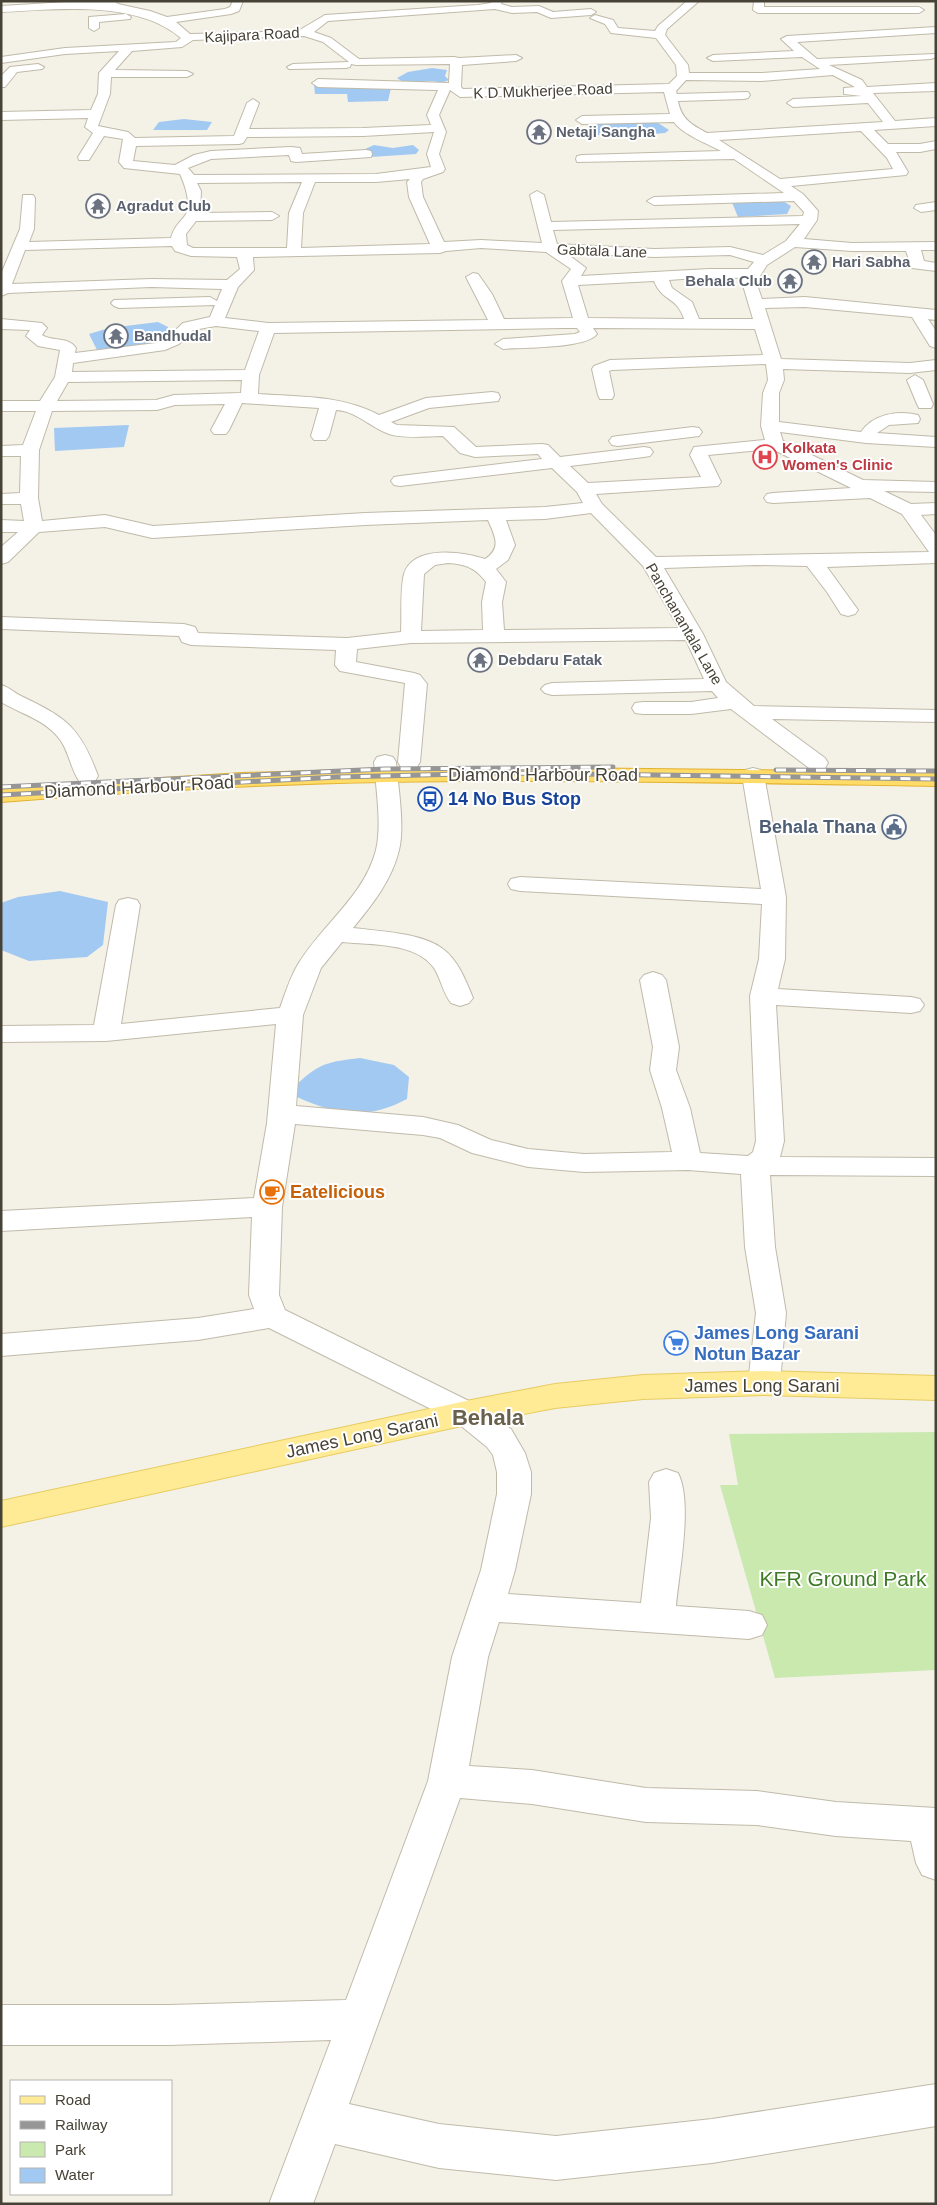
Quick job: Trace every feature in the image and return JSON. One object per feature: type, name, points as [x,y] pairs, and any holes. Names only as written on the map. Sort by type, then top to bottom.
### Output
[{"type":"highway","name":"Diamond Harbour Road","points":[[1,796],[385,768],[409,762],[936,765]]},
{"type":"highway","name":"Diamond Harbour Road","points":[[1,780],[385,768],[936,779]]},
{"type":"main road","name":"James Long Sarani","points":[[1,1514],[466,1413],[555,1396],[643,1387],[764,1384],[936,1388]]},
{"type":"street","points":[[94,28],[93,19],[218,17],[235,10],[238,1]]},
{"type":"street","points":[[396,1],[427,12],[434,22]]},
{"type":"street","points":[[586,1],[593,15]]},
{"type":"street","points":[[659,34],[662,28],[694,1]]},
{"type":"street","points":[[1,9],[109,2],[116,7],[162,17],[187,38]]},
{"type":"street","points":[[202,4],[204,8],[218,17],[222,37]]},
{"type":"street","name":"Kajipara Road","points":[[1,60],[67,51],[127,50],[179,45],[187,38],[222,37],[241,41],[305,33],[325,18],[478,8],[496,4],[512,10],[539,9],[551,15],[593,15]]},
{"type":"street","points":[[759,6],[818,9],[915,5],[936,23]]},
{"type":"street","points":[[759,6],[768,23]]},
{"type":"street","points":[[478,8],[492,17]]},
{"type":"street","points":[[818,9],[832,22],[824,22]]},
{"type":"street","points":[[561,22],[593,15],[609,22],[615,31],[659,34],[688,59],[802,54]]},
{"type":"street","points":[[309,18],[325,18]]},
{"type":"street","points":[[836,24],[844,36]]},
{"type":"street","points":[[891,124],[867,95],[849,79],[814,62],[802,54],[783,36],[902,34],[936,30]]},
{"type":"street","points":[[305,33],[322,37],[338,36]]},
{"type":"street","points":[[902,34],[934,58]]},
{"type":"street","points":[[322,37],[355,63]]},
{"type":"street","points":[[2,91],[14,69],[52,66],[67,51],[65,39]]},
{"type":"street","name":"K D Mukherjee Road","points":[[443,46],[451,55],[450,87],[460,93],[552,95],[608,88],[671,93],[744,95]]},
{"type":"street","points":[[127,50],[105,73],[104,94],[90,127],[124,135],[130,142]]},
{"type":"street","points":[[746,57],[761,77]]},
{"type":"street","points":[[293,67],[516,58]]},
{"type":"street","points":[[814,62],[934,58]]},
{"type":"street","points":[[688,59],[682,65],[683,76],[671,93],[673,109],[682,124],[735,154],[798,197],[811,211],[810,220],[804,231],[793,243],[764,260],[751,274],[749,282],[774,368],[771,393],[772,435]]},
{"type":"street","points":[[348,84],[355,63]]},
{"type":"street","points":[[683,76],[761,77],[832,72]]},
{"type":"street","points":[[105,73],[188,74]]},
{"type":"street","points":[[594,76],[608,88],[614,102]]},
{"type":"street","points":[[849,79],[869,76]]},
{"type":"street","points":[[191,185],[376,178],[425,173],[438,169],[433,154],[440,136],[434,115],[450,87],[318,83]]},
{"type":"street","points":[[794,98],[867,95],[905,88],[936,87]]},
{"type":"street","points":[[905,88],[920,100],[936,99]]},
{"type":"street","points":[[130,142],[239,140],[253,103]]},
{"type":"street","points":[[1,116],[95,114]]},
{"type":"street","points":[[582,120],[679,118]]},
{"type":"street","points":[[702,137],[936,122]]},
{"type":"street","points":[[777,183],[900,174],[901,172],[893,156],[863,126]]},
{"type":"street","points":[[242,133],[363,132],[437,128]]},
{"type":"street","points":[[84,157],[101,131]]},
{"type":"street","points":[[130,142],[126,162],[128,165],[184,170],[191,185],[193,216]]},
{"type":"street","points":[[614,149],[717,145]]},
{"type":"street","points":[[885,148],[920,148],[936,145]]},
{"type":"street","points":[[177,169],[199,158],[210,156],[291,151],[295,151],[296,158],[366,154]]},
{"type":"street","points":[[582,159],[735,154]]},
{"type":"street","points":[[756,169],[782,167]]},
{"type":"street","points":[[425,173],[414,179],[414,189],[440,249]]},
{"type":"street","points":[[294,252],[296,213],[310,179]]},
{"type":"street","points":[[191,185],[241,193]]},
{"type":"street","points":[[537,195],[551,249],[579,268],[569,281]]},
{"type":"street","points":[[654,201],[798,197]]},
{"type":"street","points":[[28,198],[32,229],[21,246],[2,290],[151,283],[231,284]]},
{"type":"street","points":[[708,201],[723,221]]},
{"type":"street","points":[[920,208],[936,206]]},
{"type":"street","points":[[21,246],[177,232],[193,216],[272,216]]},
{"type":"street","points":[[546,226],[810,220]]},
{"type":"street","name":"Gabtala Lane","points":[[177,232],[180,248],[191,252],[240,253],[440,249],[454,244],[654,253],[730,251],[764,260]]},
{"type":"street","points":[[793,243],[822,246],[936,246]]},
{"type":"street","points":[[911,247],[916,253],[916,264],[936,267]]},
{"type":"street","points":[[216,321],[231,284],[247,270],[246,256],[240,253]]},
{"type":"street","points":[[569,281],[751,274]]},
{"type":"street","points":[[660,276],[666,291],[681,299],[687,305],[693,323]]},
{"type":"street","points":[[473,277],[484,294],[498,324]]},
{"type":"street","points":[[503,344],[578,339],[589,334],[582,324],[569,281]]},
{"type":"street","points":[[119,303],[224,302]]},
{"type":"street","points":[[756,304],[805,302],[936,315]]},
{"type":"street","points":[[916,312],[935,340]]},
{"type":"street","points":[[67,359],[159,347],[173,341],[188,326],[216,321],[268,328],[498,324],[762,324]]},
{"type":"street","points":[[1,324],[37,326],[39,328],[34,336]]},
{"type":"street","points":[[220,430],[242,399],[261,352],[268,328]]},
{"type":"street","points":[[1,337],[34,336],[46,345],[66,346],[67,359],[63,377],[46,405],[30,450],[29,498],[34,527]]},
{"type":"street","points":[[606,395],[600,369],[610,365],[774,368],[913,374],[936,365]]},
{"type":"street","points":[[913,374],[925,404]]},
{"type":"street","points":[[63,377],[251,375]]},
{"type":"street","points":[[377,421],[426,403],[492,397]]},
{"type":"street","points":[[1,406],[157,405],[174,400],[242,399],[330,404],[354,408],[394,430],[448,431],[466,448],[475,452],[542,449],[693,432]]},
{"type":"street","points":[[320,436],[330,404]]},
{"type":"street","points":[[866,438],[872,426],[877,423],[890,420],[912,420]]},
{"type":"street","points":[[772,435],[864,489],[908,510],[936,548]]},
{"type":"street","points":[[584,489],[715,489],[699,455],[700,451],[772,435],[936,442]]},
{"type":"street","name":"Panchanantala Lane","points":[[542,449],[584,489],[595,508],[650,563],[693,634],[717,685],[742,707],[817,763]]},
{"type":"street","points":[[1,451],[30,450]]},
{"type":"street","points":[[400,481],[644,452]]},
{"type":"street","points":[[772,498],[864,489],[936,487]]},
{"type":"street","points":[[1,499],[29,498]]},
{"type":"street","points":[[1,526],[34,527],[105,521],[116,522],[152,532],[365,519],[494,515],[595,508]]},
{"type":"street","points":[[908,510],[936,508]]},
{"type":"street","points":[[485,567],[500,559],[505,553],[505,538],[494,515]]},
{"type":"street","points":[[1,558],[34,527]]},
{"type":"street","points":[[650,563],[811,559],[827,561],[936,557]]},
{"type":"street","points":[[411,638],[414,573],[417,567],[425,562],[443,558],[470,560],[485,567],[496,582],[492,602],[494,637]]},
{"type":"street","points":[[811,559],[836,590],[848,610]]},
{"type":"street","points":[[1,623],[184,630],[188,631],[189,638],[191,639],[225,642],[347,644],[411,638],[693,634]]},
{"type":"street","points":[[347,644],[345,665],[347,668],[407,677],[413,679],[416,684],[409,762]]},
{"type":"street","points":[[552,689],[717,685]]},
{"type":"street","points":[[1,691],[14,701],[44,714],[67,732],[79,754],[87,776]]},
{"type":"street","points":[[643,708],[742,707],[936,716]]},
{"type":"street","points":[[272,1317],[264,1295],[267,1206],[272,1190],[282,1114],[290,1015],[309,967],[362,901],[376,879],[388,848],[389,811],[385,768]]},
{"type":"street","points":[[752,775],[774,897],[772,959],[763,996],[770,1141],[766,1156],[755,1166]]},
{"type":"street","points":[[520,884],[774,897]]},
{"type":"street","points":[[106,1033],[128,905]]},
{"type":"street","points":[[335,934],[397,941],[432,952],[451,974],[460,998]]},
{"type":"street","points":[[653,980],[666,1047],[663,1070],[676,1108],[688,1161]]},
{"type":"street","points":[[763,996],[911,1005]]},
{"type":"street","points":[[1,1034],[106,1033],[290,1015]]},
{"type":"street","points":[[282,1114],[423,1126],[452,1132],[482,1147],[528,1158],[584,1163],[688,1161],[755,1166],[936,1167]]},
{"type":"street","points":[[755,1166],[760,1247],[771,1313],[764,1384]]},
{"type":"street","points":[[1,1221],[267,1206]]},
{"type":"street","points":[[1,1345],[198,1329],[272,1317],[466,1413],[499,1438],[509,1452],[514,1472],[514,1494],[498,1570],[470,1657],[447,1781],[291,2204]]},
{"type":"street","points":[[657,1619],[668,1518],[666,1482]]},
{"type":"street","points":[[486,1607],[749,1625]]},
{"type":"street","points":[[447,1781],[532,1787],[646,1805],[757,1808],[836,1819],[931,1825],[936,1863]]},
{"type":"street","points":[[1,2024],[169,2025],[360,2019]]},
{"type":"street","points":[[323,2120],[438,2146],[556,2158],[712,2141],[936,2105]]},
{"type":"green space","name":"KFR Ground Park","points":[[936,1432],[936,1670],[775,1678],[720,1485],[738,1485],[729,1434]]},
{"type":"water","points":[[432,68],[447,70],[445,76],[449,80],[412,83],[401,81],[397,78],[408,72]]},
{"type":"water","points":[[314,85],[391,88],[388,101],[348,102],[347,94],[315,94]]},
{"type":"water","points":[[184,119],[212,122],[207,130],[153,130],[159,122]]},
{"type":"water","points":[[655,121],[669,130],[665,133],[630,136],[594,135],[588,128],[594,122]]},
{"type":"water","points":[[374,145],[393,148],[413,145],[419,150],[416,154],[371,157],[363,150]]},
{"type":"water","points":[[778,198],[791,206],[787,214],[738,217],[731,200]]},
{"type":"water","points":[[158,322],[168,327],[168,341],[99,354],[89,334],[109,328]]},
{"type":"water","points":[[129,425],[124,447],[55,451],[54,428]]},
{"type":"water","points":[[60,891],[108,902],[103,945],[87,957],[29,961],[1,950],[1,903],[18,897]]},
{"type":"water","points":[[360,1058],[394,1065],[409,1077],[407,1099],[379,1110],[352,1113],[325,1108],[297,1097],[297,1084],[319,1067],[333,1062]]},
{"type":"railway","points":[[1,787],[384,769],[613,767]]},
{"type":"railway","points":[[776,770],[936,771]]},
{"type":"railway","points":[[1,795],[337,777],[507,773],[936,779]]},
{"type":"place","name":"Netaji Sangha","points":[[539,132]]},
{"type":"place","name":"Agradut Club","points":[[98,206]]},
{"type":"place","name":"Hari Sabha","points":[[814,262]]},
{"type":"place","name":"Behala Club","points":[[790,281]]},
{"type":"place","name":"Bandhudal","points":[[116,336]]},
{"type":"place","name":"Kolkata Women's Clinic","points":[[765,457]]},
{"type":"place","name":"Debdaru Fatak","points":[[480,660]]},
{"type":"place","name":"14 No Bus Stop","points":[[430,799]]},
{"type":"place","name":"Behala Thana","points":[[894,827]]},
{"type":"place","name":"Eatelicious","points":[[272,1192]]},
{"type":"place","name":"James Long Sarani Notun Bazar","points":[[676,1343]]},
{"type":"district","name":"Behala","points":[[488,1417]]}]
